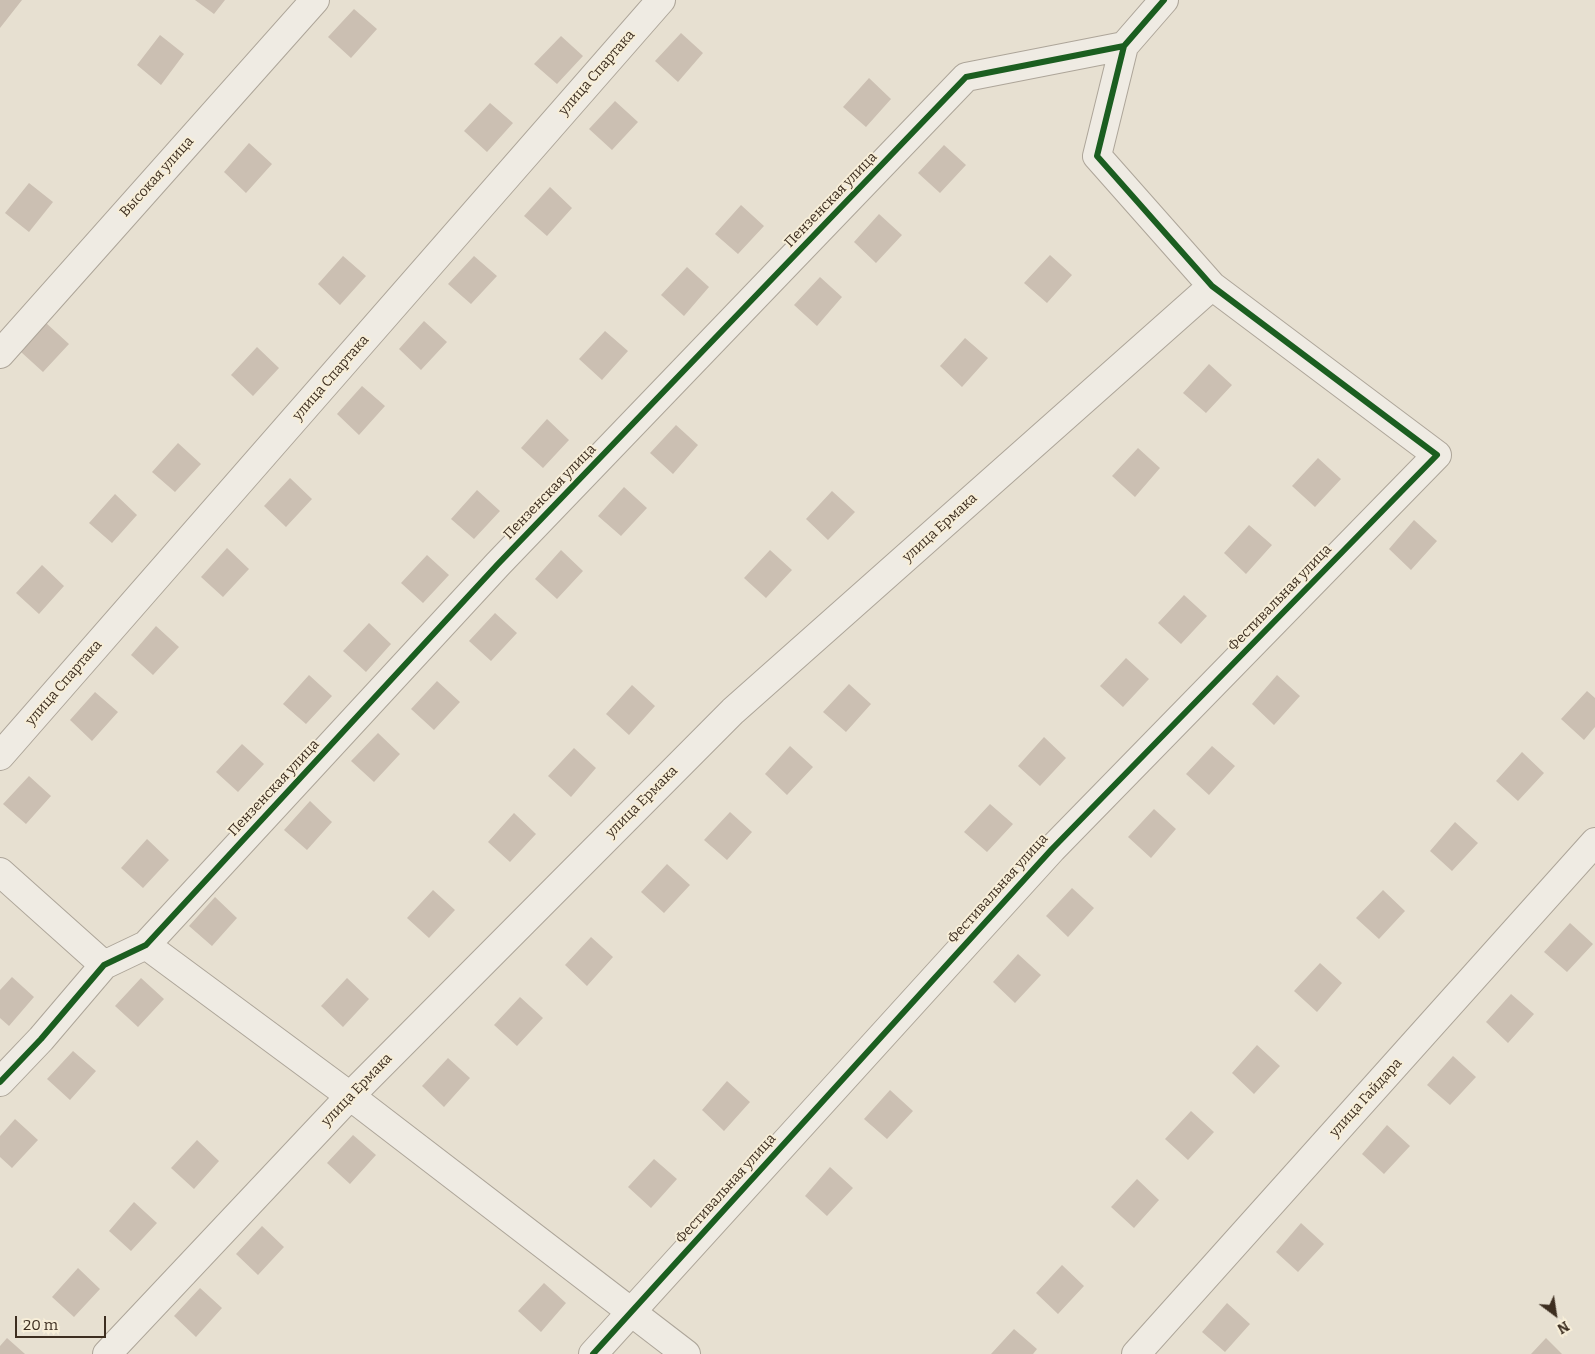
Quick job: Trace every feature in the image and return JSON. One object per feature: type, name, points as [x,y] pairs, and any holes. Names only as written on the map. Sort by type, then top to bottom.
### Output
[{"type":"street","name":"Высокая улица","points":[[0,354],[314,0]]},
{"type":"street","name":"улица Спартака","points":[[0,756],[662,0]]},
{"type":"street","points":[[1164,0],[1124,46],[1097,156],[1212,286]]},
{"type":"street","name":"Пензенская улица","points":[[0,1082],[41,1039],[104,965],[146,945],[492,571],[966,77],[1124,46]]},
{"type":"street","name":"Фестивальная улица","points":[[593,1354],[1052,849],[1437,455],[1212,286]]},
{"type":"street","name":"улица Ермака","points":[[107,1354],[350,1096],[733,711],[1212,286]]},
{"type":"street","name":"улица Гайдара","points":[[1136,1354],[1595,842]]},
{"type":"street","points":[[0,872],[104,965]]},
{"type":"street","points":[[146,945],[350,1096],[686,1354]]},
{"type":"building","points":[[0,0],[22,0],[0,28]]},
{"type":"building","points":[[195,0],[225,0],[214,14]]},
{"type":"building","points":[[354,9],[377,29],[351,58],[328,37]]},
{"type":"building","points":[[681,33],[703,53],[678,82],[655,61]]},
{"type":"building","points":[[160,35],[184,54],[161,85],[137,65]]},
{"type":"building","points":[[561,36],[583,56],[557,84],[534,64]]},
{"type":"building","points":[[869,78],[891,99],[866,127],[843,107]]},
{"type":"building","points":[[615,101],[638,122],[612,150],[589,129]]},
{"type":"building","points":[[490,103],[513,123],[487,152],[464,131]]},
{"type":"building","points":[[249,143],[272,164],[246,193],[224,172]]},
{"type":"building","points":[[944,145],[966,165],[940,193],[918,173]]},
{"type":"building","points":[[29,183],[53,202],[29,232],[5,213]]},
{"type":"building","points":[[550,187],[572,208],[547,236],[524,216]]},
{"type":"building","points":[[741,205],[764,226],[738,254],[715,234]]},
{"type":"building","points":[[879,214],[902,235],[876,263],[854,242]]},
{"type":"building","points":[[1050,255],[1072,275],[1047,303],[1024,283]]},
{"type":"building","points":[[343,256],[366,276],[340,305],[318,284]]},
{"type":"building","points":[[474,256],[497,276],[471,304],[448,284]]},
{"type":"building","points":[[687,267],[709,287],[684,316],[661,295]]},
{"type":"building","points":[[820,277],[842,297],[817,326],[794,305]]},
{"type":"building","points":[[424,321],[447,342],[421,370],[399,349]]},
{"type":"building","points":[[46,323],[69,344],[43,372],[21,352]]},
{"type":"building","points":[[605,331],[628,351],[602,380],[579,359]]},
{"type":"building","points":[[965,338],[988,358],[962,387],[940,366]]},
{"type":"building","points":[[257,347],[279,368],[253,396],[231,375]]},
{"type":"building","points":[[1209,364],[1232,385],[1206,413],[1183,393]]},
{"type":"building","points":[[362,386],[385,406],[359,435],[337,414]]},
{"type":"building","points":[[547,419],[569,440],[543,468],[521,448]]},
{"type":"building","points":[[676,425],[698,445],[673,474],[650,453]]},
{"type":"building","points":[[178,443],[201,464],[175,492],[152,472]]},
{"type":"building","points":[[1138,448],[1160,468],[1135,497],[1112,476]]},
{"type":"building","points":[[1318,458],[1341,479],[1315,507],[1292,486]]},
{"type":"building","points":[[290,478],[312,499],[286,527],[264,506]]},
{"type":"building","points":[[624,487],[647,508],[621,536],[598,516]]},
{"type":"building","points":[[477,490],[500,511],[474,539],[451,519]]},
{"type":"building","points":[[832,491],[855,512],[828,540],[806,519]]},
{"type":"building","points":[[115,494],[137,515],[112,543],[89,523]]},
{"type":"building","points":[[1414,520],[1437,541],[1411,570],[1389,549]]},
{"type":"building","points":[[1249,525],[1272,545],[1246,574],[1224,553]]},
{"type":"building","points":[[227,548],[249,569],[223,597],[201,577]]},
{"type":"building","points":[[561,550],[583,571],[557,599],[535,579]]},
{"type":"building","points":[[770,550],[792,570],[766,598],[744,578]]},
{"type":"building","points":[[427,555],[449,575],[423,603],[401,583]]},
{"type":"building","points":[[42,565],[64,586],[39,614],[16,593]]},
{"type":"building","points":[[1184,595],[1207,616],[1181,644],[1158,623]]},
{"type":"building","points":[[495,613],[517,633],[491,661],[469,641]]},
{"type":"building","points":[[369,623],[391,644],[366,672],[343,651]]},
{"type":"building","points":[[156,626],[179,647],[153,675],[131,655]]},
{"type":"building","points":[[1126,658],[1149,679],[1123,707],[1100,686]]},
{"type":"building","points":[[309,675],[332,696],[306,724],[283,704]]},
{"type":"building","points":[[1277,675],[1300,696],[1274,725],[1252,704]]},
{"type":"building","points":[[437,681],[460,702],[434,730],[411,709]]},
{"type":"building","points":[[849,684],[871,704],[846,732],[823,712]]},
{"type":"building","points":[[632,685],[655,706],[629,735],[606,714]]},
{"type":"building","points":[[1587,691],[1595,698],[1595,727],[1584,740],[1561,719]]},
{"type":"building","points":[[95,692],[118,712],[92,741],[70,720]]},
{"type":"building","points":[[378,733],[400,754],[374,782],[351,761]]},
{"type":"building","points":[[1044,737],[1066,758],[1040,786],[1018,766]]},
{"type":"building","points":[[242,744],[264,764],[238,792],[216,772]]},
{"type":"building","points":[[790,746],[813,767],[787,795],[765,774]]},
{"type":"building","points":[[1212,746],[1235,766],[1209,795],[1186,774]]},
{"type":"building","points":[[574,748],[596,768],[571,797],[548,776]]},
{"type":"building","points":[[1522,752],[1544,773],[1518,801],[1496,781]]},
{"type":"building","points":[[29,776],[51,796],[26,824],[3,804]]},
{"type":"building","points":[[310,801],[332,822],[307,850],[284,830]]},
{"type":"building","points":[[990,804],[1013,824],[987,852],[964,832]]},
{"type":"building","points":[[1154,809],[1176,829],[1151,858],[1128,837]]},
{"type":"building","points":[[730,812],[752,832],[727,860],[704,840]]},
{"type":"building","points":[[514,813],[536,834],[510,862],[488,842]]},
{"type":"building","points":[[1455,822],[1478,843],[1452,871],[1430,851]]},
{"type":"building","points":[[147,839],[169,860],[143,888],[121,868]]},
{"type":"building","points":[[667,864],[690,885],[664,913],[641,892]]},
{"type":"building","points":[[1072,888],[1094,908],[1068,937],[1046,916]]},
{"type":"building","points":[[433,890],[455,910],[429,938],[407,918]]},
{"type":"building","points":[[1383,890],[1405,911],[1379,939],[1356,918]]},
{"type":"building","points":[[215,897],[237,918],[212,946],[189,926]]},
{"type":"building","points":[[1570,923],[1593,944],[1567,972],[1544,952]]},
{"type":"building","points":[[591,937],[613,957],[587,986],[565,965]]},
{"type":"building","points":[[1018,954],[1041,975],[1015,1003],[993,982]]},
{"type":"building","points":[[1320,963],[1342,983],[1317,1012],[1294,991]]},
{"type":"building","points":[[12,977],[34,997],[9,1026],[0,1018],[0,990]]},
{"type":"building","points":[[141,978],[164,999],[138,1027],[115,1006]]},
{"type":"building","points":[[347,978],[369,999],[343,1027],[321,1006]]},
{"type":"building","points":[[1511,994],[1534,1014],[1508,1043],[1486,1022]]},
{"type":"building","points":[[520,997],[543,1018],[517,1046],[494,1025]]},
{"type":"building","points":[[1257,1045],[1280,1066],[1254,1094],[1232,1073]]},
{"type":"building","points":[[73,1051],[96,1071],[70,1100],[47,1079]]},
{"type":"building","points":[[1453,1056],[1476,1077],[1450,1105],[1427,1085]]},
{"type":"building","points":[[448,1058],[470,1078],[444,1107],[422,1086]]},
{"type":"building","points":[[727,1081],[750,1102],[724,1131],[702,1110]]},
{"type":"building","points":[[890,1090],[913,1111],[887,1139],[864,1119]]},
{"type":"building","points":[[1191,1111],[1214,1132],[1188,1160],[1165,1139]]},
{"type":"building","points":[[15,1119],[38,1140],[12,1168],[0,1157],[0,1136]]},
{"type":"building","points":[[1387,1125],[1410,1146],[1384,1174],[1362,1154]]},
{"type":"building","points":[[353,1135],[376,1155],[350,1184],[327,1163]]},
{"type":"building","points":[[197,1140],[219,1161],[194,1189],[171,1168]]},
{"type":"building","points":[[654,1159],[677,1179],[651,1208],[628,1187]]},
{"type":"building","points":[[830,1167],[853,1188],[827,1216],[805,1196]]},
{"type":"building","points":[[1137,1179],[1159,1200],[1134,1228],[1111,1207]]},
{"type":"building","points":[[134,1202],[157,1223],[131,1251],[109,1231]]},
{"type":"building","points":[[1301,1223],[1324,1244],[1298,1272],[1276,1252]]},
{"type":"building","points":[[262,1226],[284,1247],[258,1275],[236,1254]]},
{"type":"building","points":[[1062,1265],[1084,1286],[1058,1314],[1036,1293]]},
{"type":"building","points":[[78,1268],[100,1289],[74,1317],[52,1297]]},
{"type":"building","points":[[544,1283],[566,1303],[541,1332],[518,1311]]},
{"type":"building","points":[[200,1288],[222,1308],[196,1337],[174,1316]]},
{"type":"building","points":[[1227,1303],[1250,1324],[1225,1352],[1202,1332]]},
{"type":"building","points":[[1014,1329],[1037,1349],[1033,1354],[991,1354]]},
{"type":"building","points":[[7,1338],[25,1354],[0,1354],[0,1346]]},
{"type":"building","points":[[1546,1338],[1562,1354],[1531,1354]]},
{"type":"cycle path","points":[[0,1082],[41,1039],[104,965],[146,945],[498,564],[966,77],[1124,46],[1164,0]]},
{"type":"cycle path","points":[[593,1354],[1052,849],[1437,455],[1212,286],[1097,156],[1124,46]]}]
